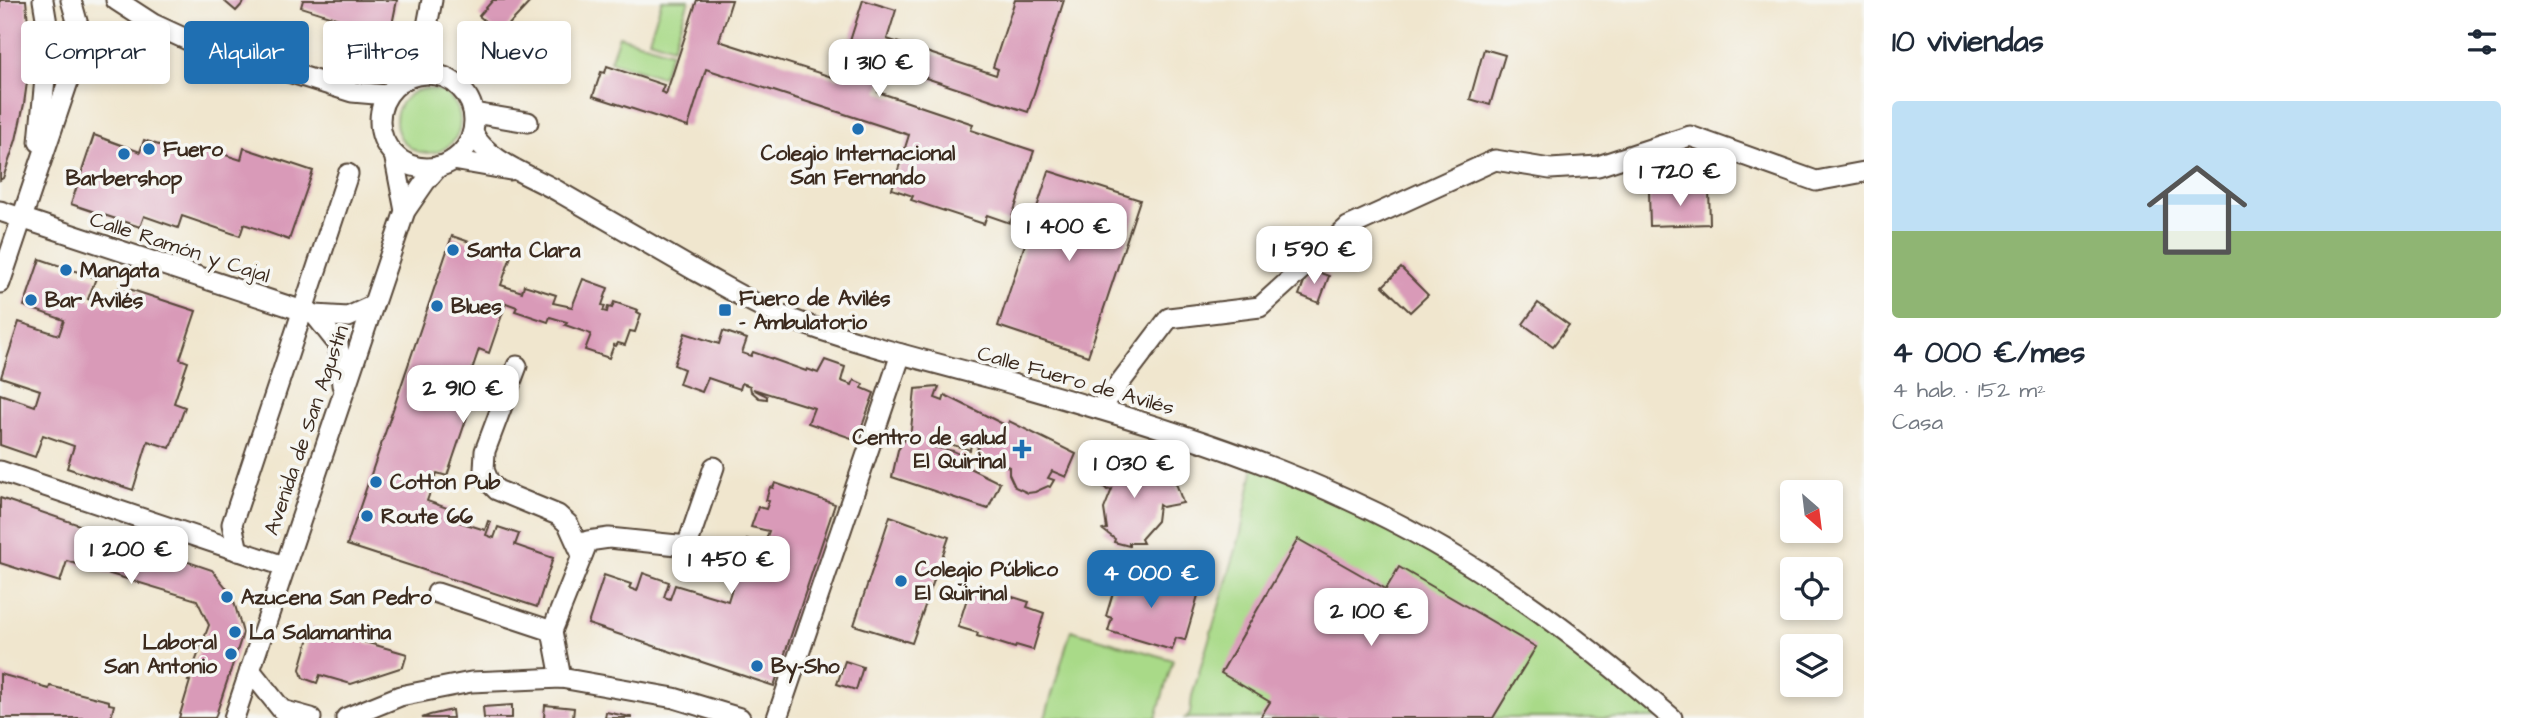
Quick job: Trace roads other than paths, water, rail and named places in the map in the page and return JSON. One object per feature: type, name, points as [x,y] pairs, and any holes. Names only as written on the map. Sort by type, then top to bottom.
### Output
[{"type":"street","points":[[38,167],[49,36],[43,0]]},
{"type":"street","points":[[0,283],[77,55],[80,32],[71,0]]},
{"type":"street","points":[[116,0],[153,24],[190,41],[352,92],[387,95]]},
{"type":"street","points":[[428,21],[432,0]]},
{"type":"street","points":[[394,154],[404,162],[418,167],[446,163],[468,144],[473,133],[474,113],[464,91],[443,77]]},
{"type":"street","points":[[399,84],[387,95],[380,117],[382,133],[394,154],[405,211]]},
{"type":"street","points":[[352,92],[380,117]]},
{"type":"street","points":[[474,113],[528,122]]},
{"type":"street","name":"Calle Fuero de Avilés","points":[[473,133],[477,141],[514,170],[555,189],[722,285],[779,314],[901,354],[1101,409],[1255,460],[1349,500],[1453,554],[1538,608],[1606,660],[1672,718]]},
{"type":"street","points":[[1101,409],[1169,317],[1260,307],[1348,227],[1495,160],[1550,169],[1598,166],[1690,136],[1816,181],[1864,172]]},
{"type":"street","name":"Calle Fuero de Avilés","points":[[446,163],[514,170]]},
{"type":"street","name":"Avenida de San Agustín","points":[[234,718],[405,211],[425,182],[446,163]]},
{"type":"street","points":[[238,551],[232,524],[309,313],[348,174]]},
{"type":"street","name":"Calle Ramón y Cajal","points":[[0,211],[309,313],[348,317],[372,306]]},
{"type":"street","points":[[309,313],[338,344],[343,393]]},
{"type":"street","points":[[777,718],[901,354]]},
{"type":"street","points":[[517,366],[485,451],[484,470],[489,482],[497,490],[558,515],[568,524],[582,555]]},
{"type":"street","points":[[561,678],[552,631],[588,541],[609,538],[687,546],[714,467]]},
{"type":"street","points":[[0,471],[284,566]]},
{"type":"street","points":[[437,593],[552,631]]},
{"type":"street","points":[[250,670],[282,710],[311,718]]},
{"type":"street","points":[[346,718],[374,713],[400,696],[471,682],[561,678],[674,698],[740,718]]},
{"type":"place","name":"Colegio Internacional San Fernando","points":[[858,129]]},
{"type":"place","name":"Fuero","points":[[149,149]]},
{"type":"place","name":"Barbershop","points":[[124,154]]},
{"type":"place","name":"Santa Clara","points":[[453,250]]},
{"type":"place","name":"Mangata","points":[[66,270]]},
{"type":"place","name":"Bar Avilés","points":[[31,300]]},
{"type":"place","name":"Blues","points":[[437,306]]},
{"type":"place","name":"Fuero de Avilés - Ambulatorio","points":[[725,310]]},
{"type":"place","name":"Centro de salud El Quirinal","points":[[1022,449]]},
{"type":"place","name":"Cotton Pub","points":[[376,482]]},
{"type":"place","name":"Route 66","points":[[367,516]]},
{"type":"place","name":"Colegio Público El Quirinal","points":[[901,581]]},
{"type":"place","name":"Azucena San Pedro","points":[[227,597]]},
{"type":"place","name":"La Salamantina","points":[[235,632]]},
{"type":"place","name":"Laboral San Antonio","points":[[231,654]]},
{"type":"place","name":"By-Sho","points":[[757,666]]}]
